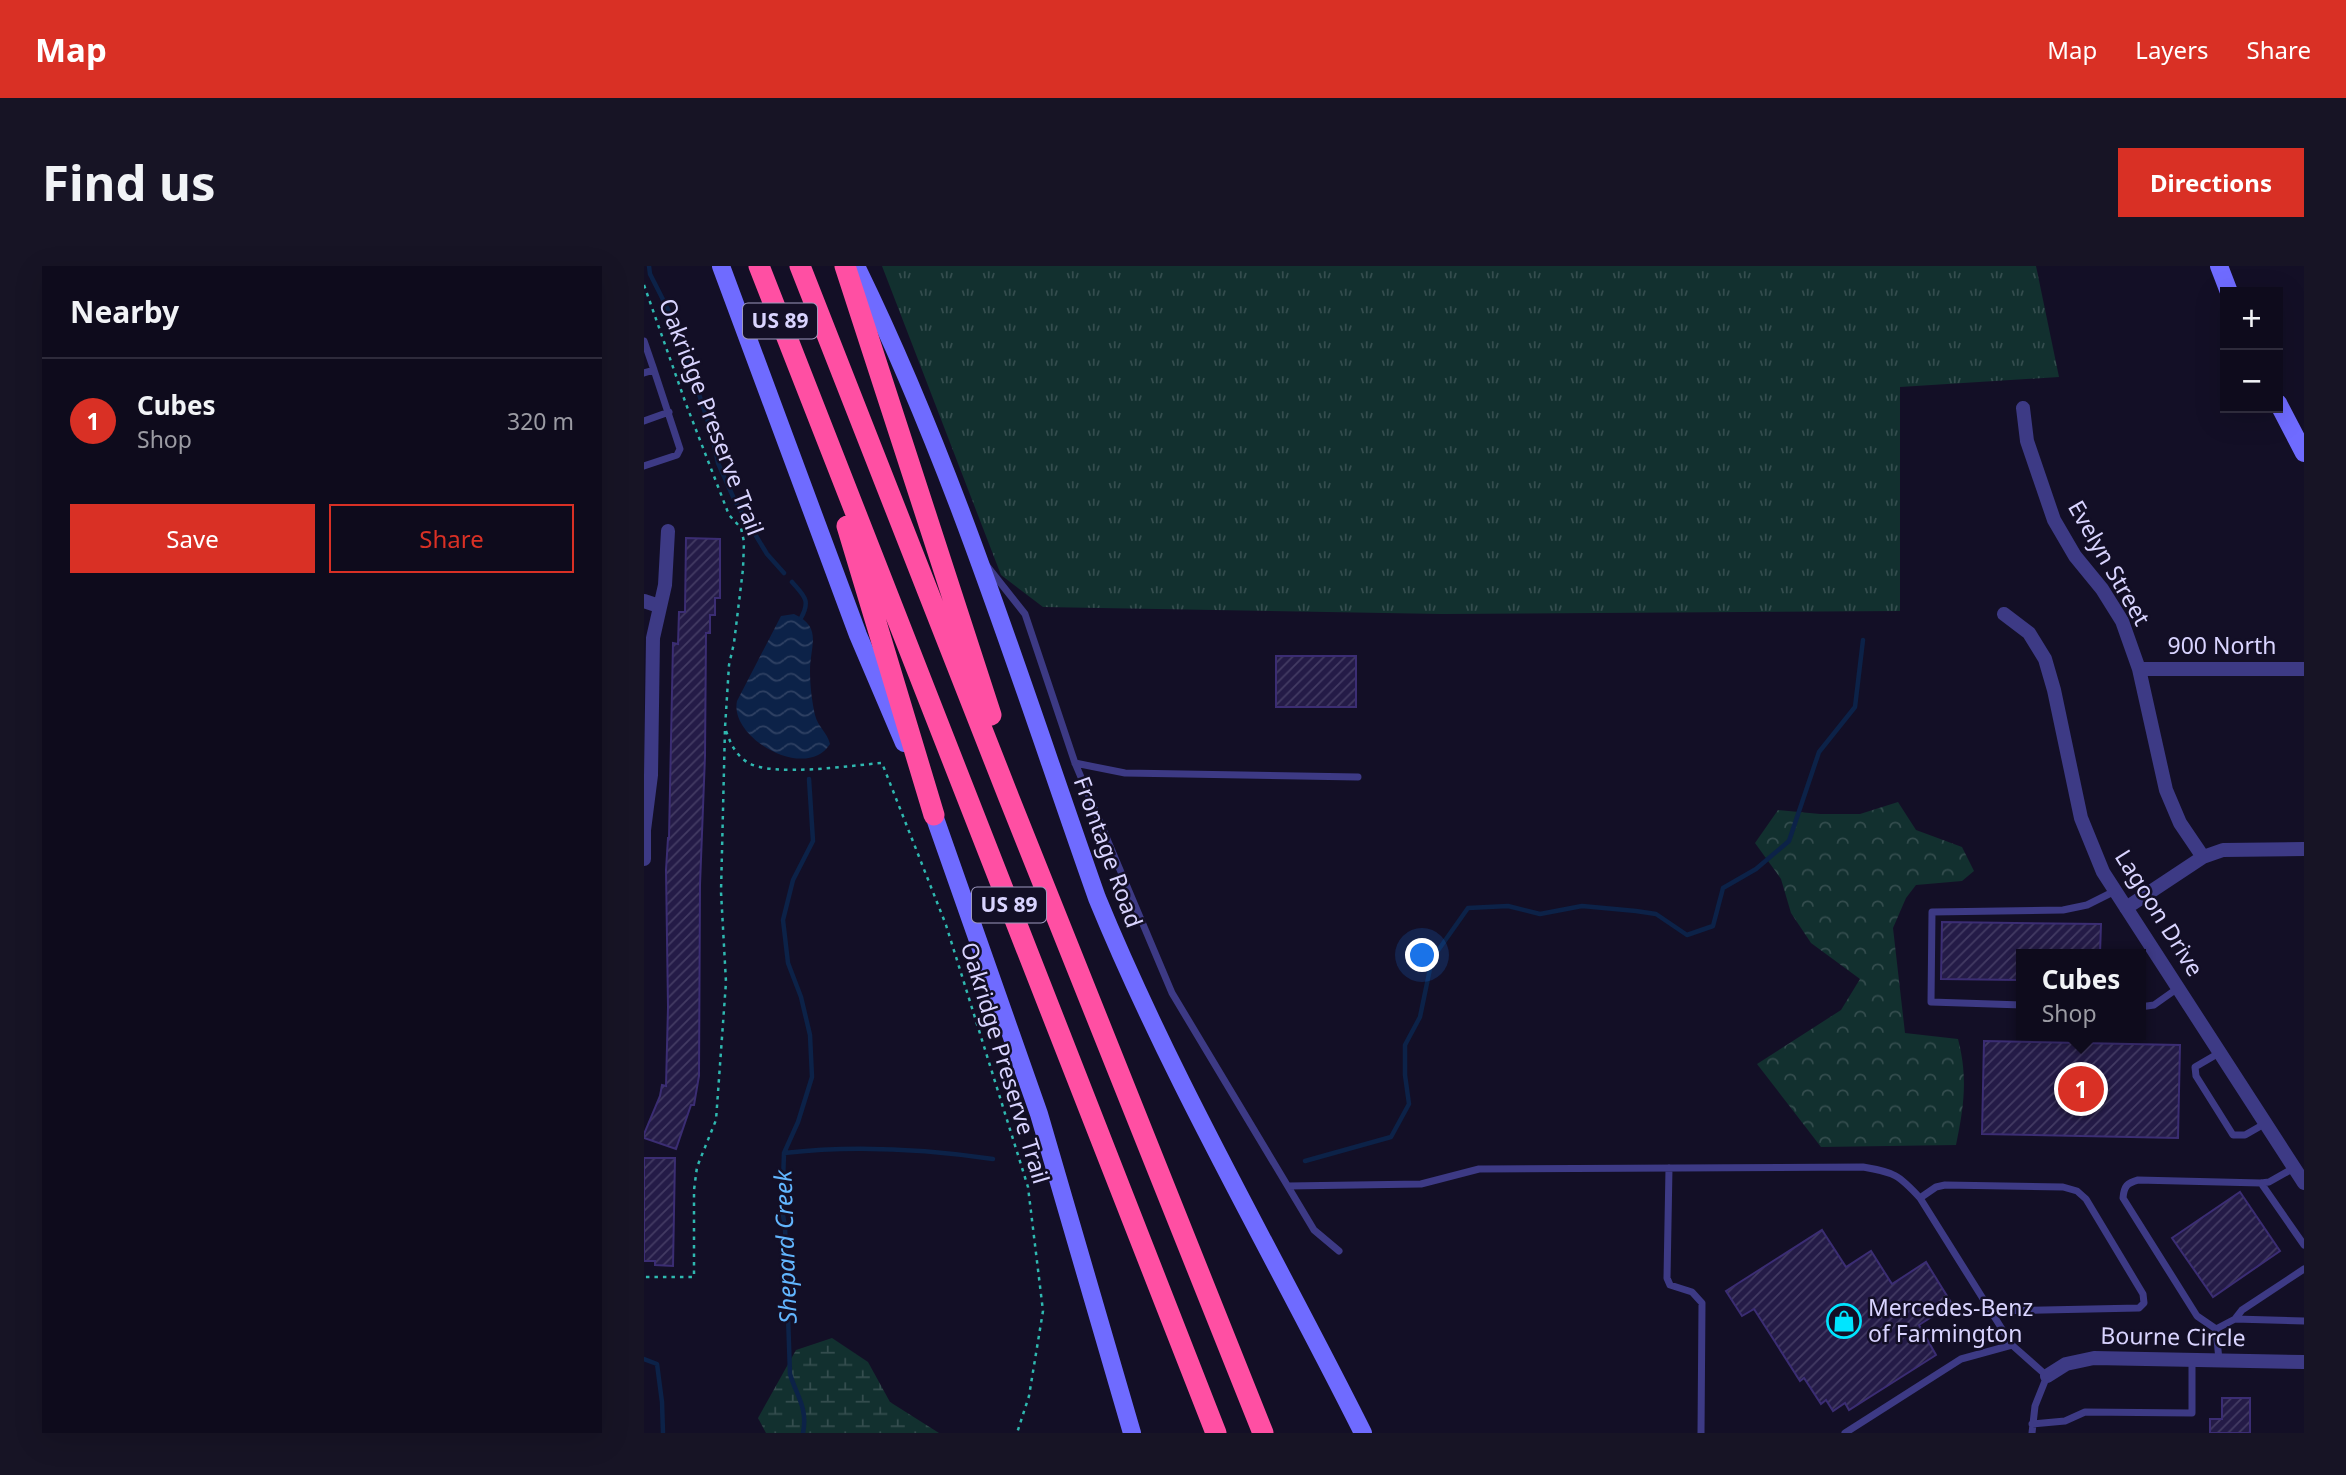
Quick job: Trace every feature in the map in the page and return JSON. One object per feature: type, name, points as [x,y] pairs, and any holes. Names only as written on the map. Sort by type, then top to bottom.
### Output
[{"type":"highway","name":"US 89","points":[[759,266],[1216,1433]]},
{"type":"highway","name":"US 89","points":[[800,266],[1263,1433]]},
{"type":"highway","points":[[845,266],[1055,911]]},
{"type":"highway","points":[[802,376],[934,815]]},
{"type":"main road","points":[[721,266],[859,635],[934,815],[1039,1114],[1132,1433]]},
{"type":"main road","name":"Frontage Road","points":[[856,266],[896,346],[974,549],[1097,898],[1127,970],[1172,1064],[1363,1433]]},
{"type":"main road","points":[[2218,266],[2227,287]]},
{"type":"main road","points":[[2283,413],[2304,453]]},
{"type":"street","name":"Evelyn Street","points":[[2023,408],[2026,441],[2054,520],[2074,556],[2102,589],[2122,621],[2139,669],[2166,790],[2179,823],[2203,857]]},
{"type":"street","points":[[644,859],[644,830],[651,775],[648,663],[665,584],[668,531]]},
{"type":"street","points":[[644,601],[659,606]]},
{"type":"street","name":"Lagoon Drive","points":[[2004,614],[2029,633],[2045,659],[2081,818],[2103,872],[2304,1183]]},
{"type":"street","name":"900 North","points":[[2139,669],[2304,669]]},
{"type":"street","points":[[2126,908],[2203,857],[2222,850],[2304,849]]},
{"type":"street","name":"Bourne Circle","points":[[2046,1376],[2066,1364],[2094,1358],[2304,1362]]},
{"type":"lane","points":[[644,341],[680,449],[677,454],[644,466]]},
{"type":"lane","points":[[644,373],[654,370]]},
{"type":"lane","points":[[644,421],[669,412]]},
{"type":"lane","points":[[974,549],[1025,614],[1075,763],[1172,993],[1314,1230],[1339,1251]]},
{"type":"lane","points":[[1075,763],[1125,773],[1358,778]]},
{"type":"lane","points":[[2016,1005],[1931,1002],[1932,912],[2063,910],[2087,905],[2115,891]]},
{"type":"lane","points":[[2146,1006],[2154,1005],[2178,988]]},
{"type":"lane","points":[[2220,1052],[2195,1067],[2196,1076],[2232,1135],[2245,1135],[2266,1124]]},
{"type":"lane","points":[[1288,1186],[1421,1184],[1479,1169],[1863,1167],[1890,1171],[1907,1183],[1920,1198],[2012,1345],[2046,1376],[2035,1406],[2032,1433]]},
{"type":"lane","points":[[1669,1168],[1667,1279],[1670,1285],[1692,1292],[1702,1303],[1701,1433]]},
{"type":"lane","points":[[2216,1329],[2197,1316],[2123,1198],[2123,1189],[2128,1183],[2137,1180],[2261,1183],[2269,1182],[2294,1168]]},
{"type":"lane","points":[[2261,1183],[2304,1245]]},
{"type":"lane","points":[[1920,1198],[1936,1187],[1945,1185],[2063,1187],[2077,1191],[2086,1199],[2143,1294],[2144,1303],[2139,1308],[1991,1311]]},
{"type":"lane","points":[[2216,1329],[2235,1319],[2242,1310],[2304,1269]]},
{"type":"lane","points":[[2235,1319],[2304,1321]]},
{"type":"lane","points":[[2216,1329],[2219,1360]]},
{"type":"lane","points":[[1845,1433],[1961,1359],[2012,1345]]},
{"type":"lane","points":[[2032,1424],[2065,1421],[2085,1412],[2192,1413],[2192,1360]]},
{"type":"path","name":"Oakridge Preserve Trail","points":[[644,285],[729,515],[741,528],[744,542],[744,569],[729,665],[725,728],[721,892],[726,982],[716,1120],[697,1167],[694,1189],[694,1277],[644,1277]]},
{"type":"path","name":"Oakridge Preserve Trail","points":[[725,728],[734,750],[749,764],[766,768],[786,770],[882,763],[946,925],[1028,1187],[1043,1311],[1029,1396],[1017,1433]]},
{"type":"green space","points":[[882,266],[2036,266],[2059,377],[1900,387],[1900,611],[1442,614],[1043,607],[1001,575]]},
{"type":"green space","points":[[1898,802],[1916,830],[1962,847],[1974,871],[1962,881],[1916,885],[1906,898],[1893,928],[1905,1033],[1958,1039],[1964,1092],[1956,1145],[1821,1147],[1757,1064],[1841,1010],[1860,979],[1811,943],[1791,913],[1781,879],[1755,843],[1778,810],[1860,814]]},
{"type":"green space","points":[[832,1338],[868,1362],[890,1402],[939,1433],[766,1433],[758,1418],[796,1350]]},
{"type":"water","points":[[794,614],[803,619],[812,631],[810,671],[813,705],[816,719],[830,744],[819,755],[804,759],[772,751],[757,741],[745,729],[738,715],[737,701],[781,616]]},
{"type":"building","points":[[686,538],[720,539],[720,598],[715,598],[715,615],[710,615],[710,633],[706,633],[699,1076],[694,1105],[691,1105],[676,1149],[644,1138],[644,1134],[662,1085],[666,1086],[666,870],[673,643],[678,644],[679,612],[685,612]]},
{"type":"building","points":[[1276,656],[1356,656],[1356,707],[1276,707]]},
{"type":"building","points":[[1942,922],[2101,924],[2100,949],[2016,949],[2016,980],[1941,979]]},
{"type":"building","points":[[1984,1041],[2180,1045],[2178,1138],[1982,1134]]},
{"type":"building","points":[[644,1158],[675,1158],[673,1266],[644,1261]]},
{"type":"building","points":[[2240,1192],[2280,1251],[2213,1297],[2172,1238]]},
{"type":"building","name":"Mercedes-Benz of Farmington","points":[[1822,1230],[1846,1267],[1871,1251],[1892,1284],[1926,1262],[1952,1304],[1919,1325],[1936,1355],[1849,1410],[1845,1403],[1833,1411],[1826,1400],[1821,1404],[1804,1378],[1800,1381],[1754,1309],[1742,1316],[1726,1291]]},
{"type":"building","points":[[2222,1398],[2250,1398],[2250,1433],[2210,1433],[2210,1419],[2222,1419]]},
{"type":"waterway","points":[[649,266],[650,274],[686,345],[689,375],[697,388],[718,463],[735,501],[767,554],[784,573]]},
{"type":"waterway","points":[[792,582],[805,598],[806,607],[801,618]]},
{"type":"waterway","points":[[1305,1161],[1391,1137],[1409,1104],[1405,1045],[1420,1017],[1432,959],[1468,908],[1508,906],[1540,914],[1582,906],[1636,911],[1656,914],[1687,935],[1713,926],[1723,888],[1756,869],[1789,841],[1819,752],[1855,707],[1863,640]]},
{"type":"waterway","name":"Shepard Creek","points":[[803,1433],[803,1409],[790,1374],[785,1226],[782,1210],[784,1153],[798,1122],[812,1077],[810,1035],[801,997],[788,963],[783,920],[793,880],[813,841],[809,779]]},
{"type":"waterway","points":[[784,1153],[889,1149],[993,1159]]},
{"type":"waterway","name":"Shepard Creek","points":[[644,1359],[657,1364],[663,1433]]},
{"type":"place","name":"Cubes","points":[[2081,1089]]},
{"type":"place","name":"Mercedes-Benz of Farmington","points":[[1844,1321]]}]
